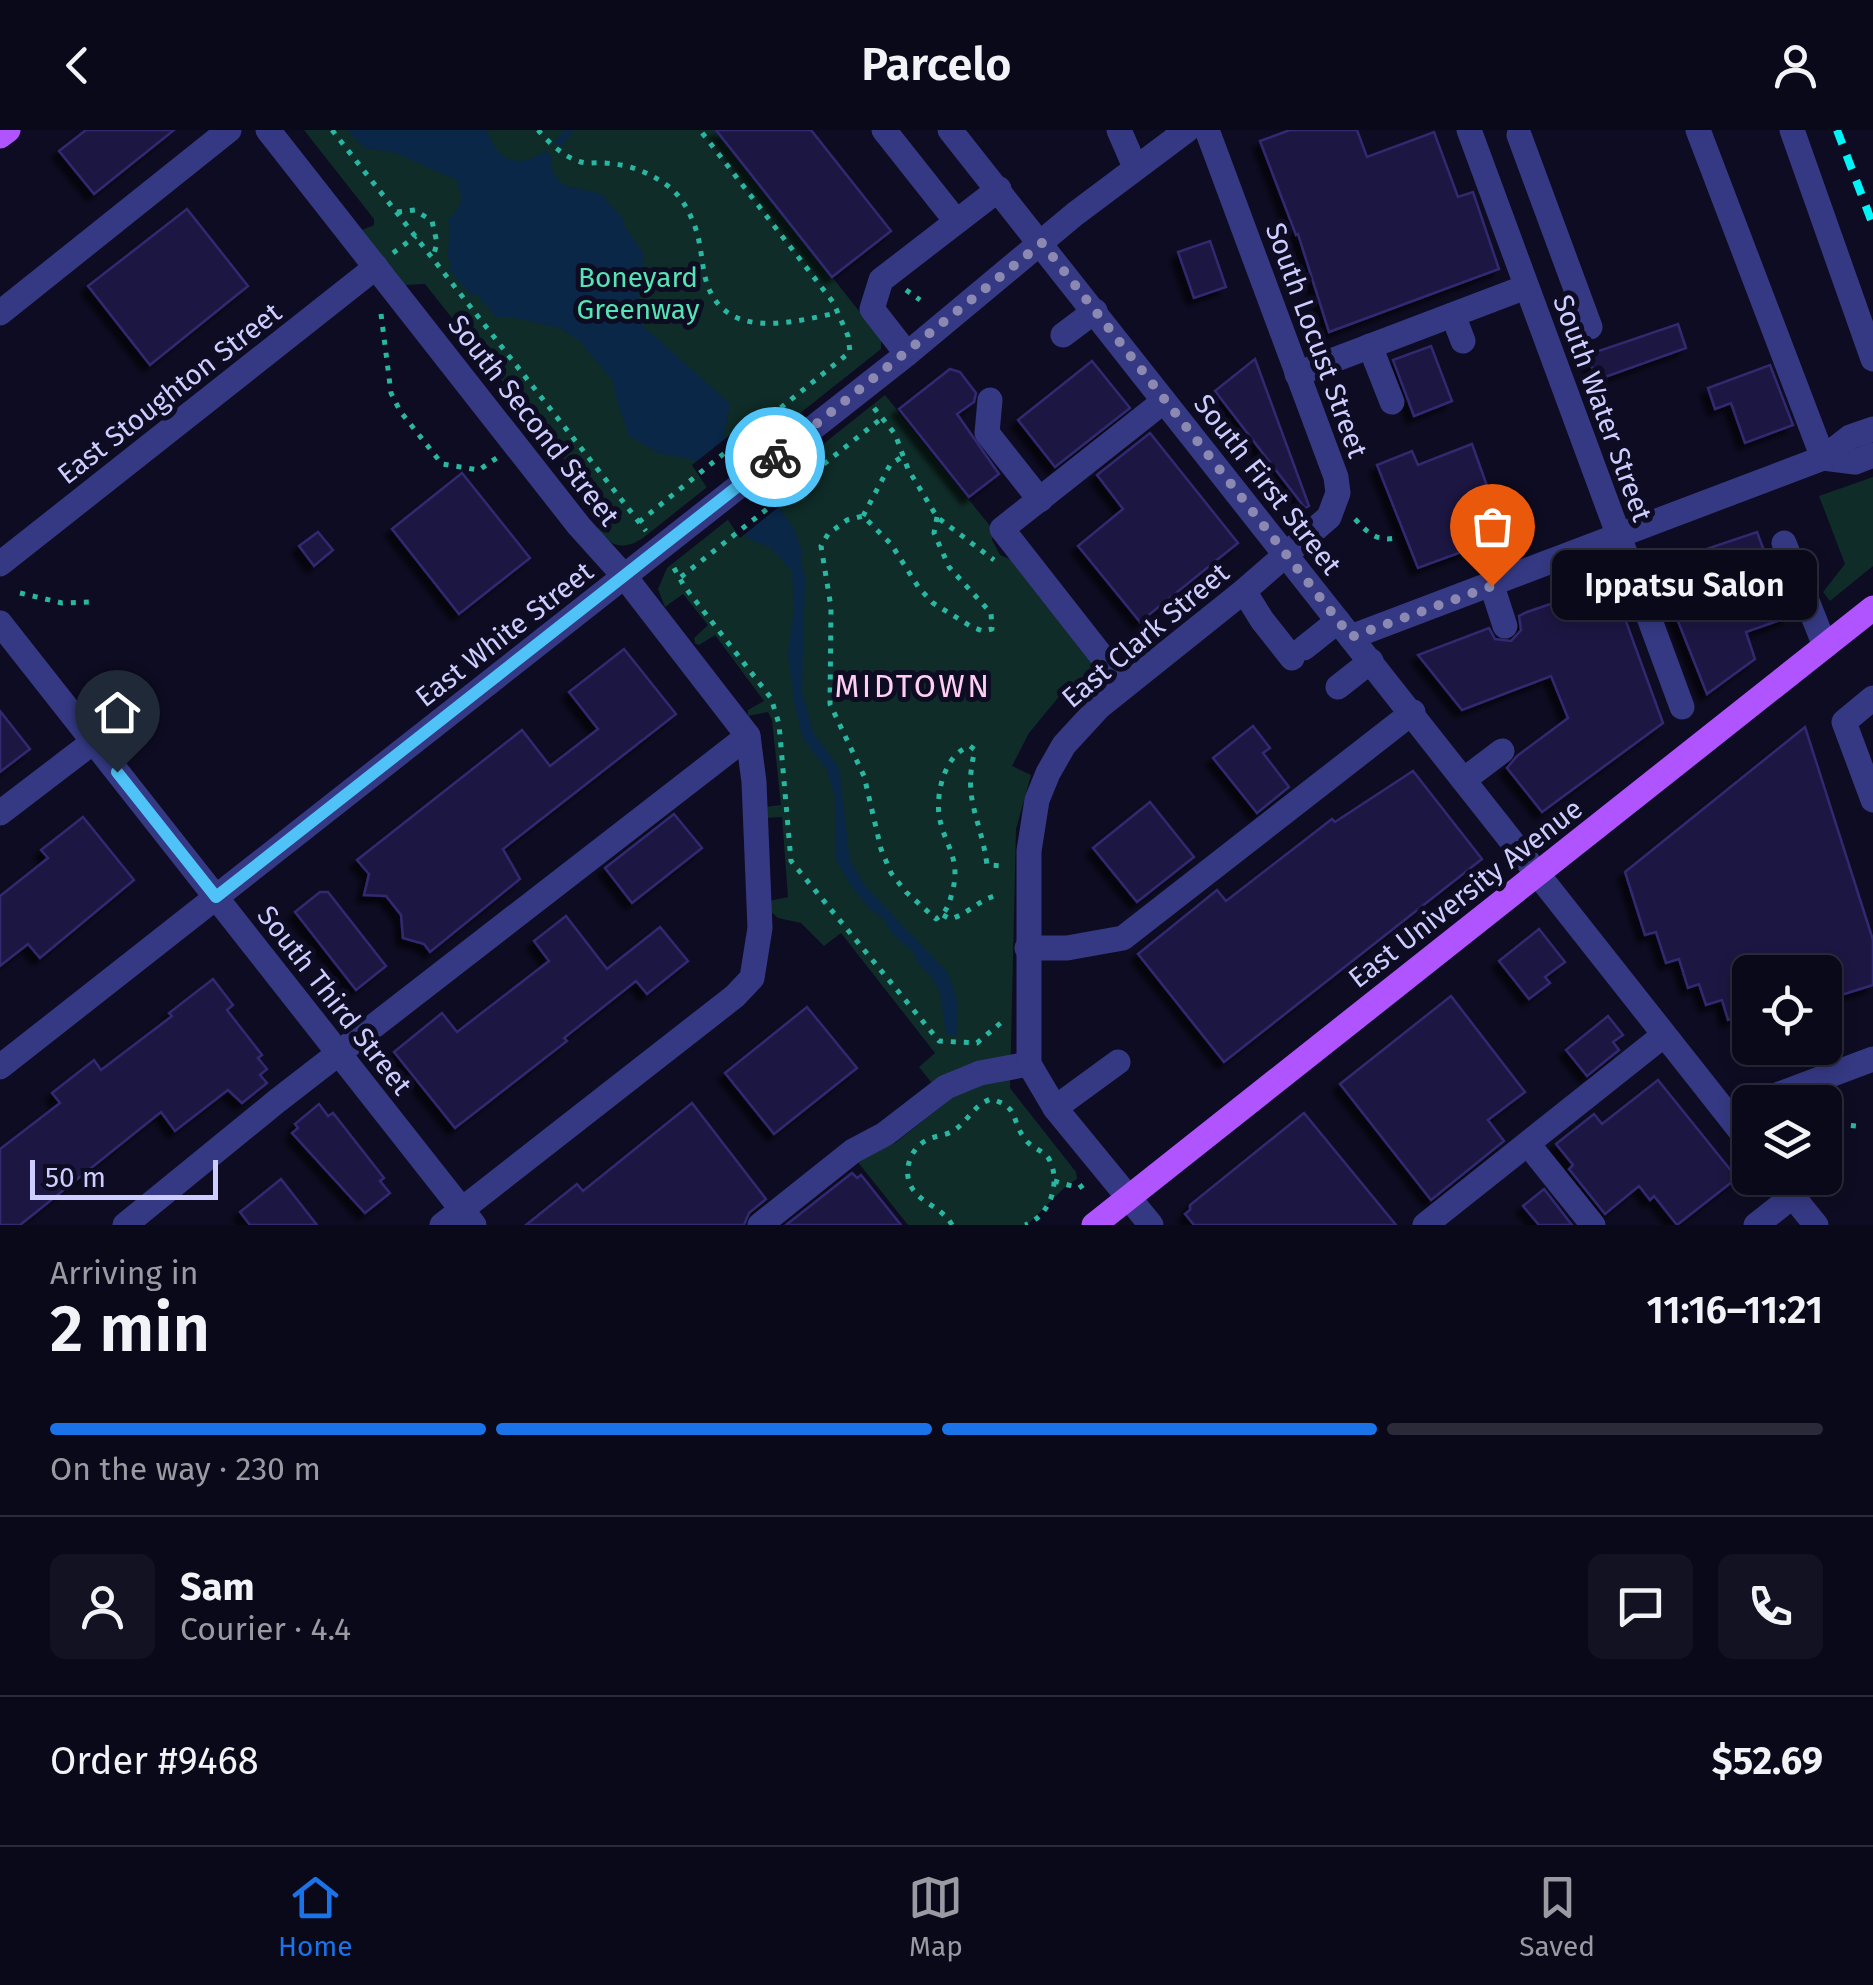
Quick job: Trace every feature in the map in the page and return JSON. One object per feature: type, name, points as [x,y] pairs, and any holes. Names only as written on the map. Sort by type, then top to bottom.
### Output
[{"type":"main road","points":[[0,136],[8,130]]},
{"type":"main road","name":"East University Avenue","points":[[1094,1225],[1873,608]]},
{"type":"street","points":[[0,313],[208,156],[229,130]]},
{"type":"street","name":"South Second Street","points":[[268,130],[748,736]]},
{"type":"street","points":[[884,130],[956,220]]},
{"type":"street","name":"South First Street","points":[[950,130],[1413,712],[1664,1035],[1732,1113]]},
{"type":"street","points":[[1119,130],[1135,167]]},
{"type":"street","name":"East White Street","points":[[0,1067],[625,577],[1135,167],[1187,130]]},
{"type":"street","name":"South Locust Street","points":[[1207,130],[1336,477],[1338,492],[1329,517],[1286,556]]},
{"type":"street","name":"South Water Street","points":[[1469,130],[1682,707]]},
{"type":"street","points":[[1698,130],[1823,458]]},
{"type":"street","points":[[1792,130],[1873,360]]},
{"type":"street","points":[[1519,134],[1590,327]]},
{"type":"street","points":[[906,354],[872,309],[881,280],[998,189]]},
{"type":"street","name":"East Stoughton Street","points":[[0,564],[376,267]]},
{"type":"street","points":[[1297,374],[1526,287]]},
{"type":"street","points":[[1063,336],[1095,311]]},
{"type":"street","points":[[1452,315],[1462,340]]},
{"type":"street","points":[[1370,346],[1392,402]]},
{"type":"street","points":[[990,400],[987,433],[1040,500]]},
{"type":"street","points":[[1125,686],[1002,529],[1164,401]]},
{"type":"street","points":[[1244,591],[1262,620],[1298,653],[1345,629],[1492,586],[1619,538],[1823,458],[1850,438],[1873,429]]},
{"type":"street","points":[[1823,458],[1855,462],[1873,455]]},
{"type":"street","points":[[1784,543],[1825,646]]},
{"type":"street","name":"East Clark Street","points":[[1029,1064],[1029,851],[1042,786],[1077,729],[1286,556]]},
{"type":"street","points":[[1492,586],[1505,626]]},
{"type":"street","name":"South Third Street","points":[[0,623],[339,1054],[459,1220]]},
{"type":"street","points":[[1338,687],[1370,660]]},
{"type":"street","points":[[1873,698],[1844,722],[1873,800]]},
{"type":"street","points":[[1027,948],[1068,948],[1123,938],[1413,712]]},
{"type":"street","points":[[459,1220],[752,978],[760,928],[754,782],[748,736]]},
{"type":"street","points":[[125,1225],[748,736]]},
{"type":"street","points":[[0,813],[93,742]]},
{"type":"street","points":[[1465,779],[1502,751]]},
{"type":"street","points":[[1425,1225],[1664,1035]]},
{"type":"street","points":[[1803,1085],[1873,1059]]},
{"type":"street","points":[[1055,1108],[1118,1062]]},
{"type":"street","points":[[760,1225],[853,1151],[964,1078],[1029,1064],[1055,1108],[1151,1225]]},
{"type":"street","points":[[1528,1144],[1593,1225]]},
{"type":"street","points":[[1756,1225],[1779,1195]]},
{"type":"street","points":[[1792,1195],[1816,1225]]},
{"type":"path","points":[[332,130],[639,522],[850,352],[848,336],[833,302],[700,130]]},
{"type":"path","points":[[538,130],[556,147],[583,163],[629,166],[670,188],[684,202],[696,228],[707,284],[730,314],[762,325],[836,312]]},
{"type":"path","points":[[397,212],[415,210],[432,221],[437,243],[433,257]]},
{"type":"path","points":[[380,306],[391,393],[431,451],[442,464],[479,470],[499,456]]},
{"type":"path","points":[[838,362],[848,376]]},
{"type":"path","points":[[682,577],[882,418],[937,517],[1000,563]]},
{"type":"path","points":[[903,456],[890,465],[863,516],[847,520],[828,534],[822,546],[831,607],[830,704],[864,776],[891,873],[906,892],[936,919],[943,915],[957,876],[955,856],[940,817],[940,799],[951,761],[962,748],[970,746],[975,750],[970,798],[988,864],[1007,866],[1007,881]]},
{"type":"path","points":[[863,516],[892,544],[919,588],[934,604],[972,627],[992,629],[991,613],[949,567],[934,533],[937,517]]},
{"type":"path","points":[[1355,519],[1373,537],[1400,537]]},
{"type":"path","points":[[672,566],[771,698],[780,724],[790,862],[938,1041],[977,1042],[1005,1017]]},
{"type":"path","points":[[20,593],[62,603],[91,602]]},
{"type":"path","points":[[943,915],[950,920],[994,896]]},
{"type":"path","points":[[952,1225],[912,1188],[906,1172],[908,1164],[922,1143],[954,1131],[992,1099],[1010,1108],[1025,1140],[1048,1156],[1054,1181],[1045,1213],[1025,1225]]},
{"type":"path","points":[[1842,1125],[1856,1126]]},
{"type":"path","points":[[1054,1181],[1079,1188]]},
{"type":"green space","name":"Boneyard Greenway","points":[[304,130],[716,130],[881,339],[881,349],[643,538],[629,545],[617,545],[597,528],[610,524],[610,517],[425,284],[405,285],[362,230],[374,225],[374,219]]},
{"type":"green space","points":[[885,395],[994,531],[992,540],[1000,555],[1014,561],[1104,678],[1082,703],[1067,687],[1029,733],[1012,766],[1031,775],[1016,829],[1010,1088],[1076,1172],[1077,1179],[1027,1225],[908,1225],[857,1161],[895,1143],[947,1102],[919,1067],[935,1053],[841,933],[824,946],[801,923],[778,918],[769,910],[769,901],[788,897],[782,817],[765,818],[765,807],[781,805],[772,720],[768,712],[748,716],[748,710],[764,701],[715,635],[699,645],[695,643],[694,638],[708,625],[683,594],[665,607],[658,589],[667,568]]},
{"type":"green space","points":[[1873,477],[1873,566],[1830,601],[1823,592],[1845,564],[1819,496]]},
{"type":"water","points":[[348,130],[487,130],[496,149],[510,159],[526,160],[545,151],[552,157],[551,170],[563,185],[601,194],[625,221],[623,224],[643,253],[638,292],[643,326],[730,404],[724,435],[794,528],[805,577],[802,692],[813,732],[839,768],[850,860],[865,886],[948,973],[958,1004],[958,1036],[946,1034],[940,992],[933,979],[916,961],[914,952],[893,935],[883,918],[851,886],[836,859],[835,797],[827,770],[803,738],[795,706],[788,655],[794,610],[792,571],[771,548],[747,538],[695,460],[658,453],[629,436],[613,381],[580,341],[560,328],[496,317],[448,268],[452,263],[447,257],[448,219],[462,199],[457,180],[393,152],[364,148]]},
{"type":"pier","points":[[730,435],[781,505],[740,538],[692,465]]},
{"type":"building","points":[[86,130],[174,130],[94,194],[59,151]]},
{"type":"building","points":[[716,130],[811,130],[891,231],[832,277]]},
{"type":"building","points":[[1290,130],[1357,130],[1367,157],[1434,132],[1458,197],[1473,192],[1499,269],[1329,332],[1298,234],[1260,141]]},
{"type":"building","points":[[187,209],[248,286],[150,365],[88,286]]},
{"type":"building","points":[[1210,241],[1226,287],[1194,298],[1178,252]]},
{"type":"building","points":[[1678,324],[1686,348],[1597,380],[1587,355]]},
{"type":"building","points":[[1431,346],[1452,401],[1414,416],[1393,360]]},
{"type":"building","points":[[1255,359],[1309,506],[1305,508],[1215,391]]},
{"type":"building","points":[[1092,361],[1130,408],[1055,467],[1018,420]]},
{"type":"building","points":[[1770,365],[1793,425],[1745,443],[1731,403],[1715,409],[1708,388]]},
{"type":"building","points":[[950,369],[960,372],[976,393],[974,402],[957,414],[999,474],[969,497],[899,409]]},
{"type":"building","points":[[1150,433],[1238,543],[1140,622],[1078,546],[1123,509],[1097,475]]},
{"type":"building","points":[[1472,444],[1505,536],[1418,568],[1377,465],[1412,451],[1418,465]]},
{"type":"building","points":[[462,473],[530,558],[459,614],[392,529]]},
{"type":"building","points":[[318,532],[333,550],[314,566],[299,546]]},
{"type":"building","points":[[1757,532],[1789,617],[1746,632],[1755,659],[1707,694],[1656,566]]},
{"type":"building","points":[[1612,583],[1663,723],[1542,812],[1507,768],[1568,718],[1551,676],[1462,710],[1418,655],[1489,628],[1495,639],[1511,641],[1521,630],[1519,616]]},
{"type":"building","points":[[624,649],[676,714],[503,849],[520,879],[430,952],[424,944],[403,938],[401,915],[386,896],[364,895],[369,874],[357,860],[522,730],[550,766],[598,729],[569,692]]},
{"type":"building","points":[[0,711],[30,749],[0,772]]},
{"type":"building","points":[[1253,726],[1270,748],[1263,753],[1289,787],[1257,813],[1213,758]]},
{"type":"building","points":[[1805,727],[1873,940],[1873,985],[1842,995],[1842,955],[1732,955],[1732,1019],[1728,1020],[1722,1000],[1706,1005],[1699,984],[1688,988],[1679,959],[1666,963],[1656,932],[1645,935],[1625,872]]},
{"type":"building","points":[[1413,771],[1482,859],[1224,1062],[1138,954],[1217,890],[1226,901],[1332,819],[1335,822]]},
{"type":"building","points":[[1150,802],[1194,857],[1137,902],[1093,848]]},
{"type":"building","points":[[674,814],[702,848],[632,903],[605,868]]},
{"type":"building","points":[[83,817],[134,880],[40,958],[28,944],[0,966],[0,896],[48,858],[41,850]]},
{"type":"building","points":[[320,892],[328,892],[386,966],[356,990],[295,912]]},
{"type":"building","points":[[566,916],[607,969],[660,927],[688,961],[647,994],[636,981],[564,1038],[567,1041],[455,1128],[394,1052],[442,1013],[457,1032],[549,961],[534,941]]},
{"type":"building","points":[[1539,929],[1565,962],[1545,977],[1550,983],[1529,999],[1499,961]]},
{"type":"building","points":[[213,979],[233,1005],[227,1010],[262,1055],[258,1058],[267,1069],[260,1075],[267,1083],[242,1103],[228,1090],[175,1131],[161,1112],[20,1225],[0,1225],[0,1149],[60,1103],[52,1093],[94,1060],[101,1070]]},
{"type":"building","points":[[1451,996],[1525,1092],[1488,1120],[1504,1141],[1431,1200],[1340,1084]]},
{"type":"building","points":[[807,1007],[857,1068],[774,1134],[725,1073]]},
{"type":"building","points":[[1608,1016],[1623,1035],[1613,1042],[1619,1050],[1587,1076],[1566,1050]]},
{"type":"building","points":[[1658,1080],[1732,1172],[1732,1182],[1677,1225],[1654,1196],[1650,1200],[1639,1186],[1605,1214],[1569,1169],[1573,1165],[1556,1144],[1594,1114],[1602,1124]]},
{"type":"building","points":[[692,1103],[766,1199],[749,1213],[744,1225],[526,1225],[577,1184],[583,1191]]},
{"type":"building","points":[[319,1104],[328,1116],[333,1113],[384,1178],[380,1181],[390,1193],[365,1213],[292,1133],[298,1128],[295,1124]]},
{"type":"building","points":[[1304,1113],[1396,1225],[1194,1225],[1185,1214],[1190,1205]]},
{"type":"building","points":[[852,1173],[857,1178],[861,1175],[901,1225],[786,1225]]},
{"type":"building","points":[[281,1179],[317,1225],[250,1225],[240,1212]]},
{"type":"building","points":[[1544,1189],[1572,1225],[1539,1225],[1523,1206]]},
{"type":"waterway","points":[[560,142],[569,130]]},
{"type":"railway","points":[[1837,130],[1873,225]]},
{"type":"way so far","points":[[775,457],[1042,243],[1351,637],[1492,586]]},
{"type":"place","name":"Ippatsu Salon","points":[[1492,586]]},
{"type":"district","name":"MIDTOWN","points":[[913,686]]},
{"type":"route","points":[[117,772],[216,897],[775,457]]}]
